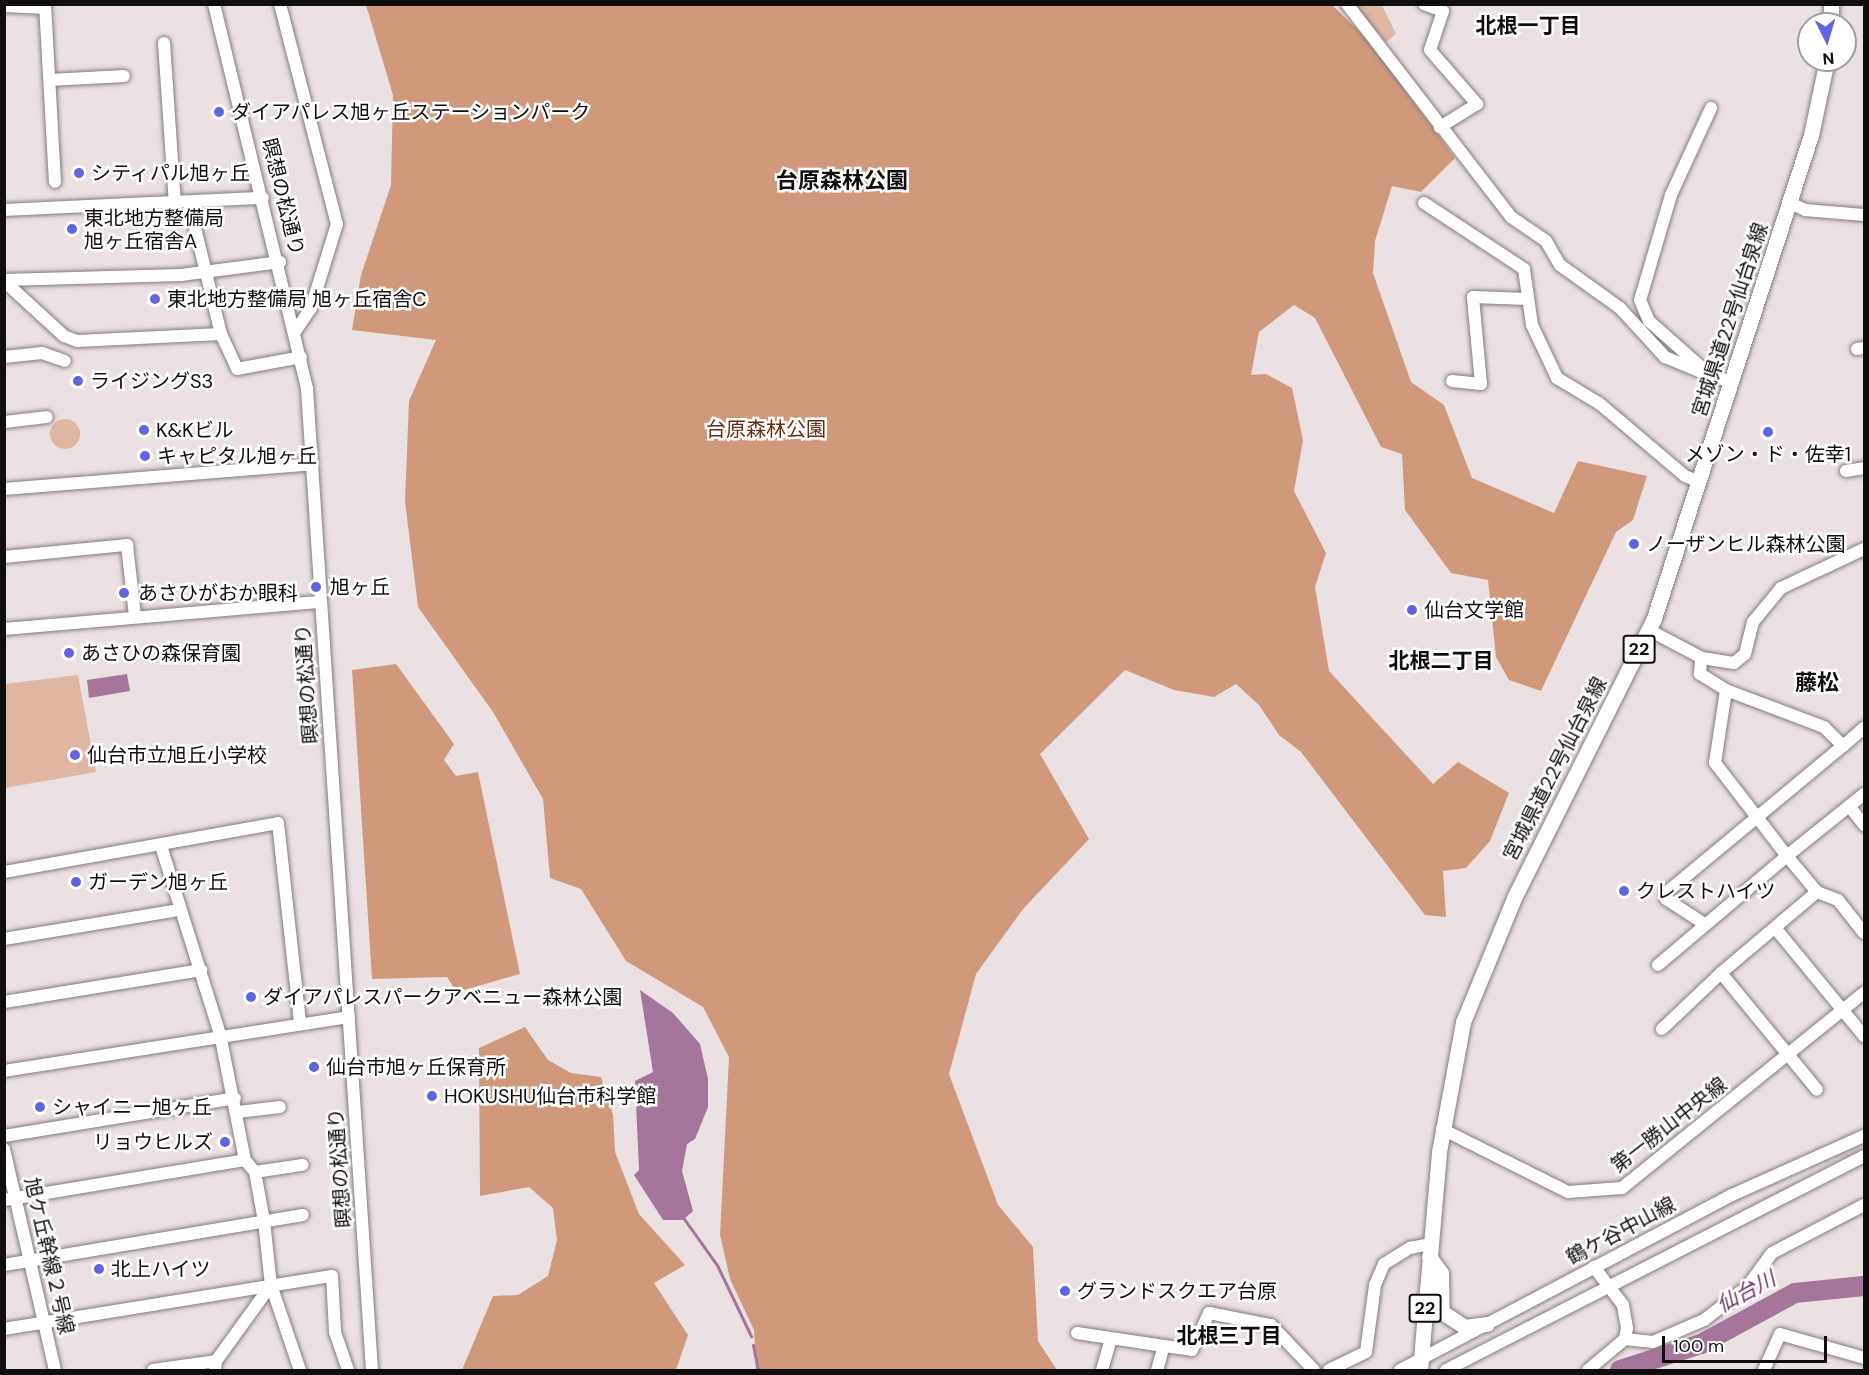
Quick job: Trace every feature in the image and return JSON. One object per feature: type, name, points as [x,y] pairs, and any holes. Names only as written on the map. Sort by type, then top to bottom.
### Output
[{"type":"main road","name":"宮城県道22号仙台泉線","points":[[1420,1365],[1442,1129],[1462,1022],[1483,964],[1649,630],[1700,482],[1790,203],[1824,72]]},
{"type":"main road","points":[[1429,1250],[1441,1273],[1442,1312],[1465,1328],[1487,1324]]},
{"type":"street","name":"瞑想の松通り","points":[[214,4],[280,262],[301,357],[312,464],[372,1371]]},
{"type":"street","points":[[280,4],[337,224],[311,308],[296,330]]},
{"type":"street","points":[[1347,4],[1480,183],[1500,197],[1511,217],[1546,241],[1560,266],[1620,308],[1665,357],[1711,376],[1733,382]]},
{"type":"street","points":[[1424,4],[1443,11],[1430,50],[1477,104],[1440,128]]},
{"type":"street","points":[[4,6],[45,6],[55,182]]},
{"type":"street","points":[[164,43],[175,204]]},
{"type":"street","points":[[50,80],[124,76]]},
{"type":"street","points":[[1711,108],[1671,195],[1640,300],[1649,321],[1711,376]]},
{"type":"street","points":[[4,210],[175,204],[263,198]]},
{"type":"street","points":[[189,203],[221,334],[237,369],[301,357]]},
{"type":"street","points":[[1424,203],[1524,269],[1527,299],[1534,331],[1557,378],[1599,404],[1685,476],[1700,482]]},
{"type":"street","points":[[1790,203],[1805,210],[1864,216]]},
{"type":"street","points":[[4,280],[206,271],[280,262]]},
{"type":"street","points":[[4,280],[64,336],[77,341],[221,334]]},
{"type":"street","points":[[1452,381],[1481,384],[1473,297],[1527,299]]},
{"type":"street","points":[[4,357],[42,353],[65,361]]},
{"type":"street","points":[[4,422],[48,417]]},
{"type":"street","points":[[4,489],[312,464]]},
{"type":"street","points":[[1846,471],[1864,468]]},
{"type":"street","points":[[4,557],[127,545],[135,616]]},
{"type":"street","points":[[1649,630],[1701,658],[1734,663],[1745,654],[1753,622],[1781,588],[1864,549]]},
{"type":"street","points":[[4,629],[135,616],[321,602]]},
{"type":"street","points":[[1701,658],[1700,674],[1726,690],[1824,727],[1843,746]]},
{"type":"street","points":[[1726,690],[1715,763],[1817,892],[1838,900],[1864,933]]},
{"type":"street","points":[[1704,923],[1666,899],[1667,892],[1864,728]]},
{"type":"street","points":[[1658,965],[1704,923],[1864,794]]},
{"type":"street","points":[[1850,807],[1864,825]]},
{"type":"street","points":[[4,872],[160,846],[278,823],[300,1021]]},
{"type":"street","points":[[160,846],[220,1034],[238,1112],[245,1160],[255,1172],[264,1221],[271,1286],[300,1371]]},
{"type":"street","points":[[1662,1029],[1721,973],[1776,929],[1817,892]]},
{"type":"street","points":[[4,939],[180,910]]},
{"type":"street","points":[[1776,929],[1864,1036]]},
{"type":"street","points":[[4,1002],[201,970]]},
{"type":"street","points":[[1721,973],[1817,1090]]},
{"type":"street","name":"第一勝山中央線","points":[[1442,1129],[1568,1192],[1622,1188],[1864,993]]},
{"type":"street","points":[[4,1071],[300,1021],[349,1017]]},
{"type":"street","points":[[4,1136],[235,1098]]},
{"type":"street","points":[[238,1112],[279,1107]]},
{"type":"street","name":"鶴ケ谷中山線","points":[[1400,1371],[1420,1365],[1487,1324],[1732,1195],[1864,1136]]},
{"type":"street","name":"旭ケ丘幹線２号線","points":[[4,1149],[10,1199],[31,1260],[55,1371]]},
{"type":"street","points":[[1446,1371],[1607,1286],[1864,1156]]},
{"type":"street","points":[[10,1199],[245,1160]]},
{"type":"street","points":[[255,1172],[302,1164]]},
{"type":"street","points":[[1588,1371],[1625,1339],[1653,1342],[1704,1320],[1747,1287],[1772,1253],[1864,1205]]},
{"type":"street","points":[[4,1265],[303,1215]]},
{"type":"street","points":[[1329,1371],[1366,1353],[1375,1285],[1384,1264],[1410,1248],[1429,1250]]},
{"type":"street","points":[[1594,1267],[1624,1307],[1625,1339]]},
{"type":"street","points":[[4,1329],[332,1276],[335,1332],[348,1371]]},
{"type":"street","points":[[153,1371],[215,1366],[271,1286]]},
{"type":"street","points":[[1077,1333],[1192,1350],[1209,1313],[1271,1325],[1314,1371]]},
{"type":"street","points":[[1764,1371],[1780,1334],[1864,1358]]},
{"type":"street","points":[[1102,1371],[1111,1339]]},
{"type":"street","points":[[1157,1371],[1164,1346]]},
{"type":"shaded area","points":[[1354,5],[1382,5],[1396,34],[1386,42]]},
{"type":"shaded area","points":[[65,419],[76,423],[80,434],[76,445],[65,449],[54,445],[50,434],[54,423]]},
{"type":"shaded area","points":[[127,674],[130,691],[89,698],[87,680]]},
{"type":"shaded area","points":[[78,675],[96,772],[5,788],[5,684]]},
{"type":"shaded area","points":[[640,990],[673,1013],[700,1044],[708,1079],[708,1107],[695,1139],[687,1144],[682,1171],[693,1211],[683,1220],[663,1220],[634,1175],[639,1170],[635,1081],[653,1072]]},
{"type":"green space","name":"台原森林公園","points":[[366,5],[1332,5],[1368,40],[1455,158],[1421,192],[1392,186],[1375,241],[1373,273],[1411,382],[1444,405],[1472,478],[1554,513],[1578,461],[1647,476],[1633,520],[1616,532],[1541,691],[1509,680],[1496,657],[1488,580],[1451,573],[1405,510],[1402,454],[1381,447],[1315,318],[1294,305],[1259,332],[1251,375],[1266,374],[1292,388],[1303,440],[1294,491],[1326,553],[1315,587],[1329,671],[1433,784],[1458,762],[1509,793],[1490,841],[1466,868],[1443,871],[1446,917],[1425,915],[1301,752],[1279,735],[1259,705],[1236,684],[1214,697],[1174,690],[1125,670],[1040,754],[1089,839],[1023,909],[976,974],[949,1074],[998,1205],[1033,1247],[1038,1341],[1057,1370],[756,1370],[754,1330],[730,1279],[720,1235],[729,1057],[703,1007],[626,961],[581,889],[550,878],[543,799],[493,712],[418,607],[405,501],[409,401],[436,340],[352,330],[361,275],[391,185],[393,95]]},
{"type":"green space","points":[[396,664],[454,744],[444,760],[456,776],[478,772],[520,974],[457,992],[447,977],[372,979],[352,670]]},
{"type":"green space","points":[[525,1027],[548,1060],[571,1073],[601,1077],[613,1115],[615,1152],[639,1214],[685,1265],[654,1283],[688,1335],[676,1370],[462,1370],[493,1296],[518,1295],[548,1276],[557,1240],[553,1208],[529,1187],[480,1196],[479,1048]]},
{"type":"waterway","points":[[682,1216],[717,1265],[751,1336]]},
{"type":"waterway","name":"仙台川","points":[[1620,1370],[1701,1344],[1795,1293],[1864,1286]]},
{"type":"waterway","points":[[753,1345],[758,1370]]},
{"type":"place","name":"ダイアパレス旭ヶ丘ステーションパーク","points":[[219,112]]},
{"type":"place","name":"シティパル旭ヶ丘","points":[[79,173]]},
{"type":"place","name":"東北地方整備局 旭ヶ丘宿舎A","points":[[72,229]]},
{"type":"place","name":"東北地方整備局 旭ヶ丘宿舎C","points":[[155,299]]},
{"type":"place","name":"ライジングS3","points":[[78,381]]},
{"type":"place","name":"K&Kビル","points":[[144,430]]},
{"type":"place","name":"メゾン・ド・佐幸1","points":[[1768,432]]},
{"type":"place","name":"キャピタル旭ヶ丘","points":[[145,456]]},
{"type":"place","name":"ノーザンヒル森林公園","points":[[1634,544]]},
{"type":"place","name":"旭ヶ丘","points":[[316,587]]},
{"type":"place","name":"あさひがおか眼科","points":[[124,593]]},
{"type":"place","name":"仙台文学館","points":[[1412,610]]},
{"type":"place","name":"あさひの森保育園","points":[[69,653]]},
{"type":"place","name":"仙台市立旭丘小学校","points":[[75,755]]},
{"type":"place","name":"ガーデン旭ヶ丘","points":[[76,882]]},
{"type":"place","name":"クレストハイツ","points":[[1624,891]]},
{"type":"place","name":"ダイアパレスパークアベニュー森林公園","points":[[251,997]]},
{"type":"place","name":"仙台市旭ヶ丘保育所","points":[[314,1067]]},
{"type":"place","name":"HOKUSHU仙台市科学館","points":[[432,1096]]},
{"type":"place","name":"シャイニー旭ヶ丘","points":[[40,1107]]},
{"type":"place","name":"リョウヒルズ","points":[[225,1142]]},
{"type":"place","name":"北上ハイツ","points":[[99,1269]]},
{"type":"place","name":"グランドスクエア台原","points":[[1065,1291]]},
{"type":"district","name":"北根一丁目","points":[[1528,26]]},
{"type":"district","name":"台原森林公園","points":[[842,181]]},
{"type":"district","name":"北根二丁目","points":[[1441,661]]},
{"type":"district","name":"藤松","points":[[1817,683]]},
{"type":"district","name":"北根三丁目","points":[[1229,1336]]}]
